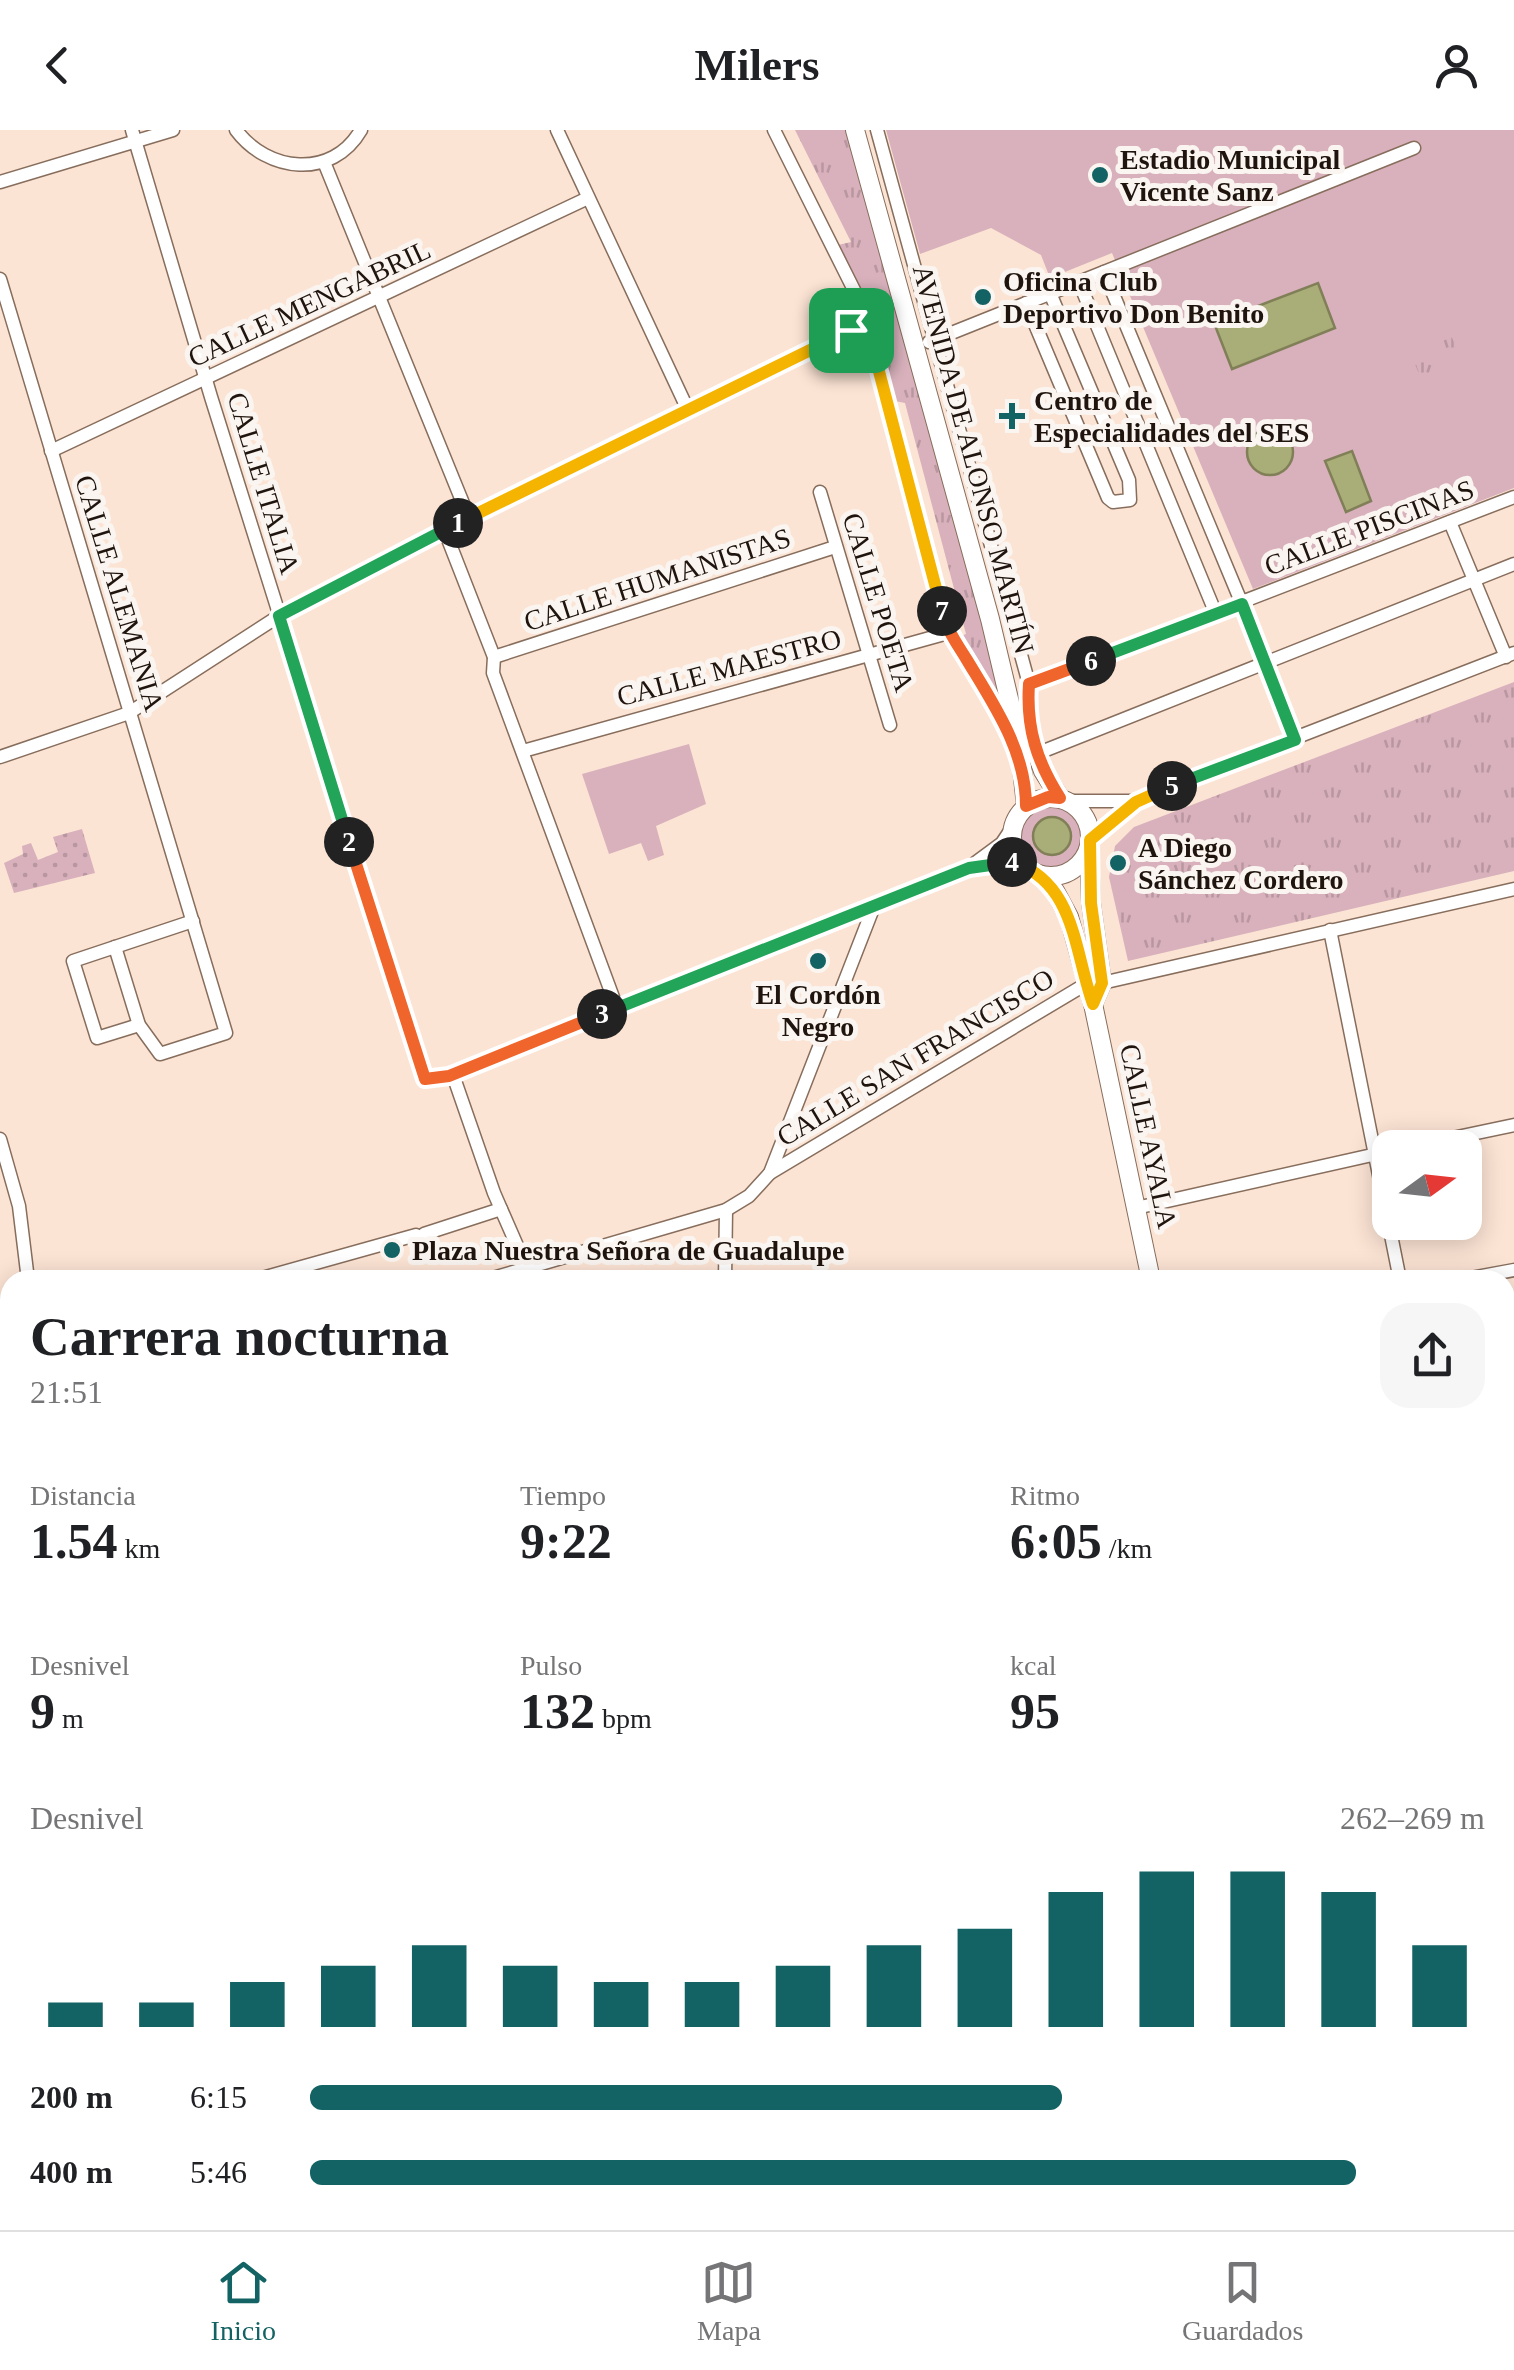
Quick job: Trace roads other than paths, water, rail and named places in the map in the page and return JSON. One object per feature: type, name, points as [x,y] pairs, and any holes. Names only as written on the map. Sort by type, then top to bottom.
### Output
[{"type":"main road","name":"AVENIDA DE ALONSO MARTÍN","points":[[856,130],[925,343],[990,619],[1029,744],[1064,800]]},
{"type":"main road","name":"AVENIDA DE ALONSO MARTÍN","points":[[1026,798],[1029,744]]},
{"type":"main road","points":[[1026,798],[1064,800],[1085,817],[1090,844],[1094,983],[1055,890],[1016,855],[1012,828],[1026,798]]},
{"type":"main road","points":[[1041,876],[1065,874],[1075,868],[1090,844]]},
{"type":"main road","name":"CALLE AYALA","points":[[1094,983],[1093,1004],[1149,1270]]},
{"type":"street","points":[[0,182],[134,136],[173,130]]},
{"type":"street","points":[[236,130],[266,158],[304,166],[324,162],[342,152],[361,130]]},
{"type":"street","points":[[557,130],[688,410]]},
{"type":"street","points":[[774,130],[852,284],[866,322],[948,633],[1010,733],[1026,798]]},
{"type":"street","name":"AVENIDA DE ALONSO MARTÍN","points":[[877,130],[925,343],[1029,684],[1029,744]]},
{"type":"street","name":"CALLE ITALIA","points":[[134,136],[206,380],[425,1079],[453,1075]]},
{"type":"street","points":[[925,343],[1414,148]]},
{"type":"street","points":[[324,162],[469,518]]},
{"type":"street","name":"CALLE MENGABRIL","points":[[51,451],[588,198]]},
{"type":"street","points":[[1104,272],[1295,740]]},
{"type":"street","name":"CALLE ALEMANIA","points":[[0,280],[226,1033],[160,1054],[140,1025]]},
{"type":"street","points":[[1078,282],[1216,614]]},
{"type":"street","points":[[1026,303],[1108,498],[1113,502],[1130,500],[1129,480],[1050,293]]},
{"type":"street","points":[[0,757],[129,714],[279,616],[444,530],[866,322]]},
{"type":"street","name":"CALLE POETA","points":[[820,492],[890,725]]},
{"type":"street","name":"CALLE PISCINAS","points":[[1029,684],[1514,497]]},
{"type":"street","points":[[1090,844],[1136,802],[1510,655],[1473,581],[1450,522]]},
{"type":"street","points":[[444,530],[494,657],[493,673],[616,1008]]},
{"type":"street","name":"CALLE HUMANISTAS","points":[[494,657],[835,547]]},
{"type":"street","points":[[1029,744],[1265,665],[1514,564]]},
{"type":"street","name":"CALLE MAESTRO","points":[[523,751],[948,633]]},
{"type":"street","points":[[1064,800],[1136,802]]},
{"type":"street","points":[[969,868],[1002,843],[1012,828]]},
{"type":"street","points":[[527,1270],[453,1075],[969,868],[1004,862],[1024,866]]},
{"type":"street","name":"CALLE SAN FRANCISCO","points":[[726,1210],[750,1196],[770,1173],[1094,983],[1514,890]]},
{"type":"street","points":[[770,1173],[874,906]]},
{"type":"street","points":[[838,920],[864,933]]},
{"type":"street","points":[[115,947],[140,1025],[97,1038],[73,960],[193,921]]},
{"type":"street","points":[[1330,930],[1379,1130]]},
{"type":"street","points":[[1482,1131],[1514,1124]]},
{"type":"street","points":[[0,1140],[19,1206],[27,1270]]},
{"type":"street","points":[[1136,1208],[1372,1155]]},
{"type":"street","points":[[292,1270],[501,1209]]},
{"type":"street","points":[[541,1270],[726,1210],[725,1270]]},
{"type":"street","points":[[1395,1240],[1399,1270]]},
{"type":"place","name":"Estadio Municipal Vicente Sanz","points":[[1100,175]]},
{"type":"place","name":"Oficina Club Deportivo Don Benito","points":[[983,297]]},
{"type":"place","name":"Centro de Especialidades del SES","points":[[1012,416]]},
{"type":"place","name":"A Diego Sánchez Cordero","points":[[1118,863]]},
{"type":"place","name":"El Cordón Negro","points":[[818,961]]},
{"type":"place","name":"Plaza Nuestra Señora de Guadalupe","points":[[392,1250]]}]
